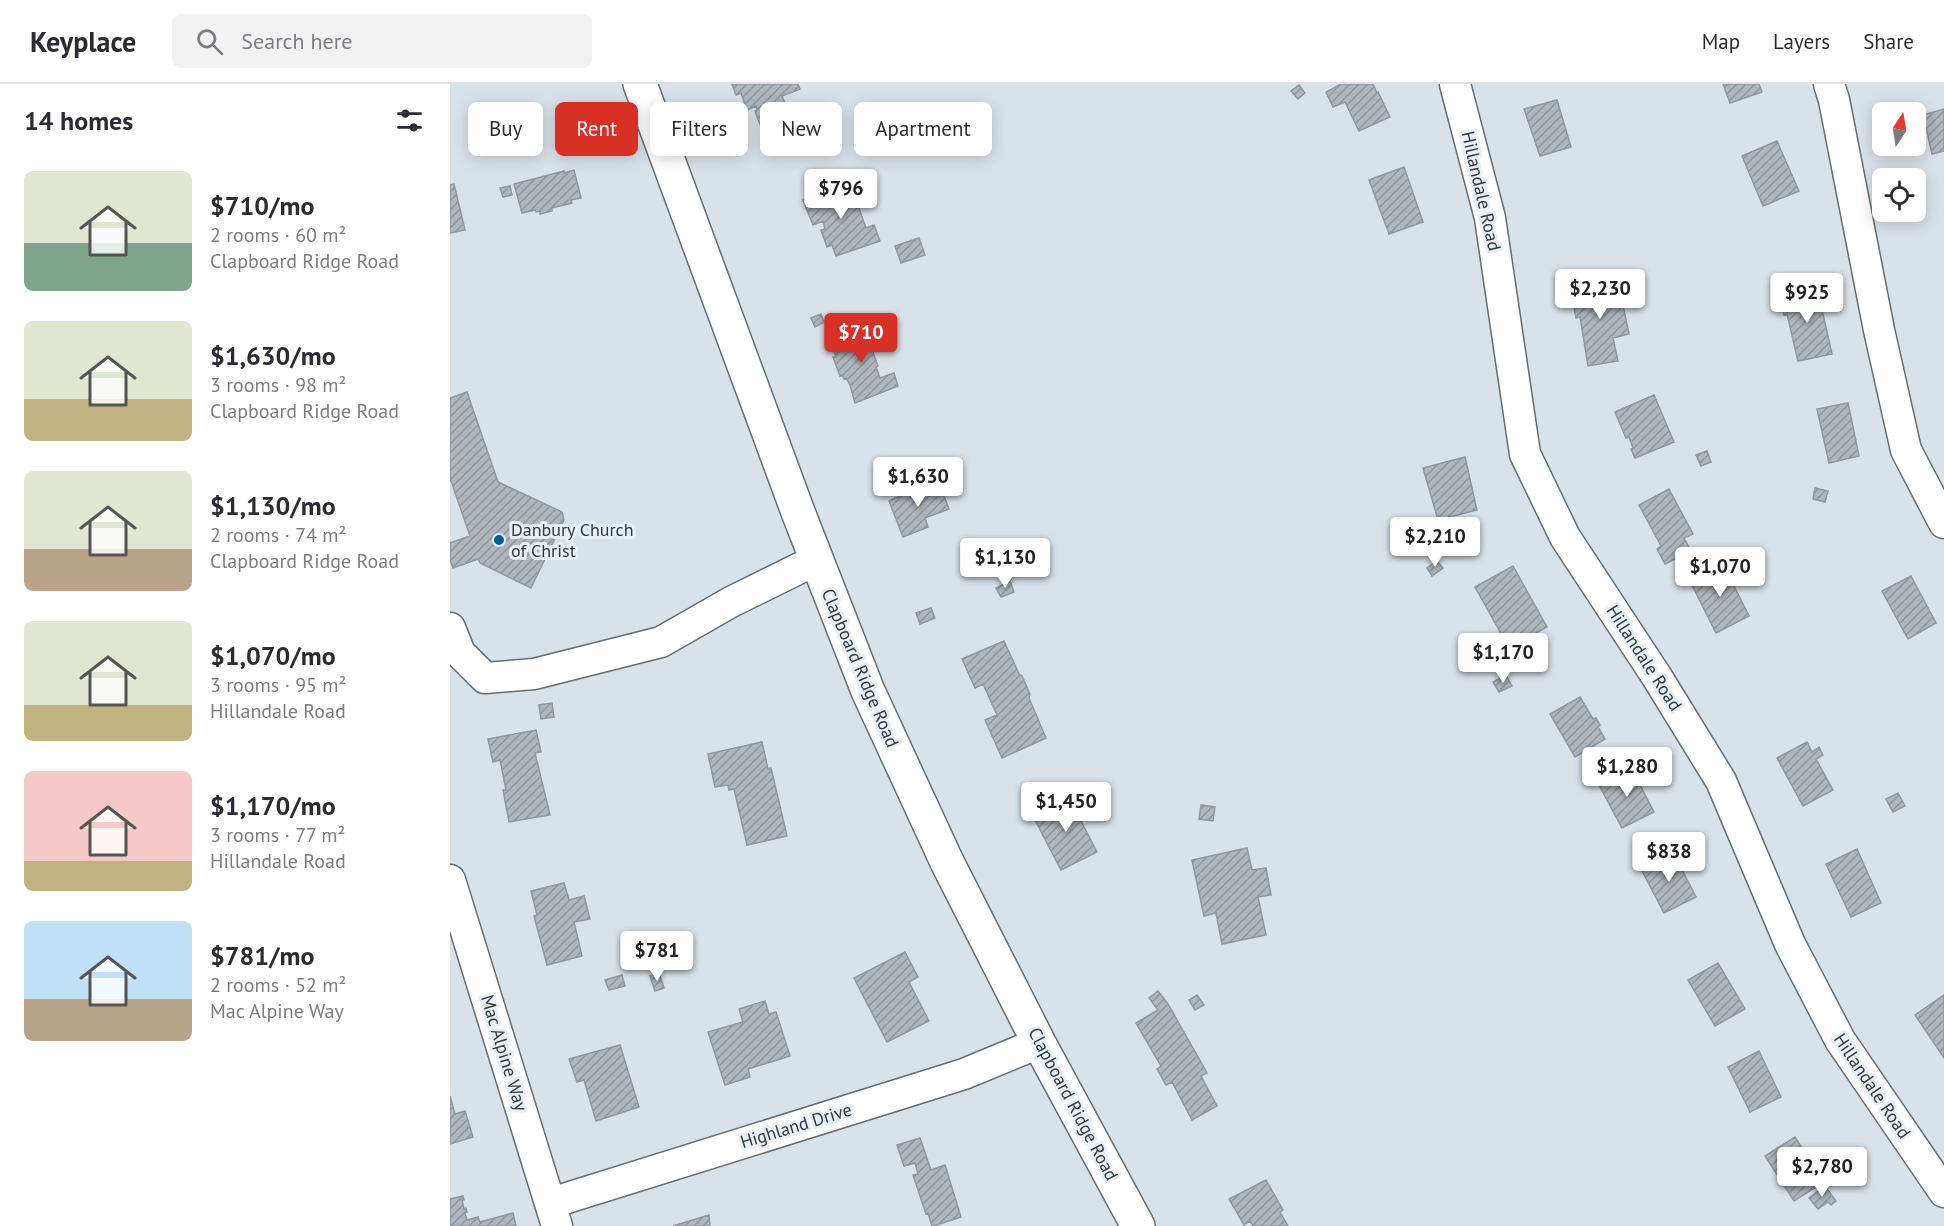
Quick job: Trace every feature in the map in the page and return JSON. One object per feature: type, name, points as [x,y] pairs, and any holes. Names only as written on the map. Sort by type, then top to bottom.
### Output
[{"type":"main road","name":"Clapboard Ridge Road","points":[[640,84],[816,560],[868,691],[947,862],[1039,1043],[1138,1226]]},
{"type":"street","name":"Hillandale Road","points":[[1455,84],[1490,218],[1525,454],[1565,537],[1657,677],[1721,781],[1790,944],[1840,1040],[1944,1192]]},
{"type":"street","points":[[1829,84],[1906,450],[1944,523]]},
{"type":"street","points":[[450,628],[460,653],[485,678],[534,674],[661,642],[731,602],[816,560]]},
{"type":"street","name":"Mac Alpine Way","points":[[450,880],[554,1215]]},
{"type":"street","name":"Highland Drive","points":[[554,1215],[964,1074],[1039,1043]]},
{"type":"building","points":[[732,84],[798,84],[800,89],[782,96],[784,102],[760,102],[760,124],[755,111],[756,106],[748,110],[748,102],[744,102],[741,93],[736,95]]},
{"type":"building","points":[[1341,84],[1373,84],[1390,117],[1359,131],[1345,102],[1333,107],[1326,92]]},
{"type":"building","points":[[1723,84],[1759,84],[1762,92],[1730,103]]},
{"type":"building","points":[[1299,85],[1305,93],[1298,99],[1291,91]]},
{"type":"building","points":[[1557,100],[1571,147],[1540,156],[1524,109]]},
{"type":"building","points":[[1944,109],[1944,151],[1932,154],[1926,128],[1926,114]]},
{"type":"building","points":[[1777,141],[1799,191],[1763,206],[1742,156]]},
{"type":"building","points":[[1404,167],[1423,222],[1389,234],[1369,180]]},
{"type":"building","points":[[574,170],[581,198],[552,208],[552,211],[540,214],[540,211],[535,210],[522,213],[514,184]]},
{"type":"building","points":[[850,183],[866,228],[874,225],[880,241],[836,256],[832,245],[827,247],[821,230],[825,229],[823,221],[813,225],[803,200]]},
{"type":"building","points":[[454,184],[465,230],[450,233],[450,185]]},
{"type":"building","points":[[510,186],[512,195],[503,197],[500,188]]},
{"type":"building","points":[[919,238],[925,255],[901,263],[895,246]]},
{"type":"building","points":[[1618,280],[1629,334],[1613,338],[1618,361],[1588,366],[1580,317],[1576,318],[1570,286],[1580,284],[1581,287]]},
{"type":"building","points":[[1817,287],[1832,354],[1798,361],[1787,314],[1784,315],[1780,296]]},
{"type":"building","points":[[821,314],[824,322],[815,327],[811,318]]},
{"type":"building","points":[[880,326],[883,335],[868,340],[874,350],[878,366],[876,367],[880,378],[894,373],[898,386],[855,403],[850,385],[846,378],[840,376],[830,342],[864,329],[865,331]]},
{"type":"building","points":[[467,392],[498,482],[562,512],[564,520],[531,588],[480,563],[478,559],[453,568],[450,560],[450,543],[470,536],[450,478],[450,398]]},
{"type":"building","points":[[1654,395],[1674,442],[1635,458],[1629,437],[1626,438],[1615,412]]},
{"type":"building","points":[[1848,403],[1859,456],[1829,463],[1817,409]]},
{"type":"building","points":[[1707,451],[1711,462],[1701,466],[1696,455]]},
{"type":"building","points":[[1465,457],[1477,510],[1438,520],[1423,468]]},
{"type":"building","points":[[938,480],[949,509],[925,518],[928,527],[903,537],[889,501]]},
{"type":"building","points":[[1815,488],[1828,491],[1825,502],[1813,499]]},
{"type":"building","points":[[1669,489],[1693,534],[1684,538],[1691,551],[1665,564],[1657,549],[1661,546],[1639,505]]},
{"type":"building","points":[[1437,561],[1443,568],[1432,576],[1427,568]]},
{"type":"building","points":[[1723,564],[1749,616],[1716,633],[1690,581]]},
{"type":"building","points":[[1513,566],[1547,627],[1509,648],[1475,587]]},
{"type":"building","points":[[1911,576],[1936,623],[1908,639],[1882,591]]},
{"type":"building","points":[[1010,581],[1014,592],[1001,597],[996,588]]},
{"type":"building","points":[[931,608],[935,618],[920,624],[916,613]]},
{"type":"building","points":[[1004,641],[1030,694],[1029,698],[1046,738],[1002,758],[985,720],[997,715],[983,684],[975,688],[962,659]]},
{"type":"building","points":[[1506,675],[1512,686],[1499,692],[1493,682]]},
{"type":"building","points":[[1580,697],[1593,719],[1596,718],[1605,739],[1575,757],[1550,714]]},
{"type":"building","points":[[552,703],[554,717],[541,719],[539,705]]},
{"type":"building","points":[[536,730],[541,752],[535,753],[550,815],[509,822],[500,760],[493,762],[488,739]]},
{"type":"building","points":[[762,742],[768,769],[771,768],[787,836],[747,845],[734,789],[729,790],[728,785],[715,787],[708,754]]},
{"type":"building","points":[[1807,742],[1812,752],[1819,747],[1823,755],[1816,759],[1833,790],[1803,806],[1777,758]]},
{"type":"building","points":[[1631,768],[1654,812],[1622,828],[1599,785]]},
{"type":"building","points":[[1898,793],[1905,806],[1893,812],[1886,799]]},
{"type":"building","points":[[1074,797],[1086,819],[1081,821],[1097,852],[1061,870],[1034,818]]},
{"type":"building","points":[[1201,805],[1215,807],[1213,821],[1199,819]]},
{"type":"building","points":[[1247,848],[1252,870],[1266,868],[1271,895],[1258,897],[1266,935],[1222,944],[1216,913],[1204,916],[1192,860]]},
{"type":"building","points":[[1857,849],[1881,903],[1851,917],[1826,864]]},
{"type":"building","points":[[1673,852],[1696,897],[1664,913],[1641,869]]},
{"type":"building","points":[[564,883],[569,900],[584,896],[590,919],[574,922],[582,956],[547,965],[534,916],[537,915],[531,891]]},
{"type":"building","points":[[905,952],[918,977],[909,982],[929,1021],[887,1042],[854,978]]},
{"type":"building","points":[[1718,963],[1745,1009],[1715,1026],[1688,980]]},
{"type":"building","points":[[659,973],[664,988],[655,991],[650,976]]},
{"type":"building","points":[[622,975],[625,986],[609,990],[605,980]]},
{"type":"building","points":[[1158,991],[1168,1004],[1207,1073],[1201,1076],[1217,1106],[1192,1120],[1172,1082],[1166,1085],[1157,1069],[1161,1066],[1136,1023],[1158,1010],[1149,998]]},
{"type":"building","points":[[1197,995],[1204,1005],[1195,1010],[1189,1000]]},
{"type":"building","points":[[1944,995],[1944,1058],[1915,1015]]},
{"type":"building","points":[[765,1001],[769,1014],[776,1012],[790,1056],[748,1069],[750,1077],[725,1085],[708,1032],[743,1022],[739,1009]]},
{"type":"building","points":[[620,1045],[639,1107],[596,1121],[584,1080],[577,1082],[569,1059]]},
{"type":"building","points":[[1759,1051],[1781,1097],[1750,1112],[1728,1067]]},
{"type":"building","points":[[450,1096],[455,1114],[465,1111],[473,1137],[450,1144]]},
{"type":"building","points":[[1795,1137],[1824,1182],[1794,1201],[1765,1156]]},
{"type":"building","points":[[920,1138],[931,1170],[945,1165],[961,1217],[934,1226],[932,1226],[928,1213],[926,1214],[913,1175],[918,1174],[915,1163],[904,1166],[897,1145]]},
{"type":"building","points":[[1266,1180],[1283,1210],[1280,1212],[1288,1226],[1253,1226],[1250,1221],[1244,1225],[1229,1199]]},
{"type":"building","points":[[1825,1186],[1836,1201],[1831,1205],[1828,1202],[1818,1209],[1809,1198]]},
{"type":"building","points":[[463,1196],[467,1220],[478,1217],[480,1222],[513,1213],[516,1226],[450,1226],[450,1199]]},
{"type":"building","points":[[709,1215],[710,1226],[673,1226]]},
{"type":"place","name":"Danbury Church of Christ","points":[[499,540]]}]
